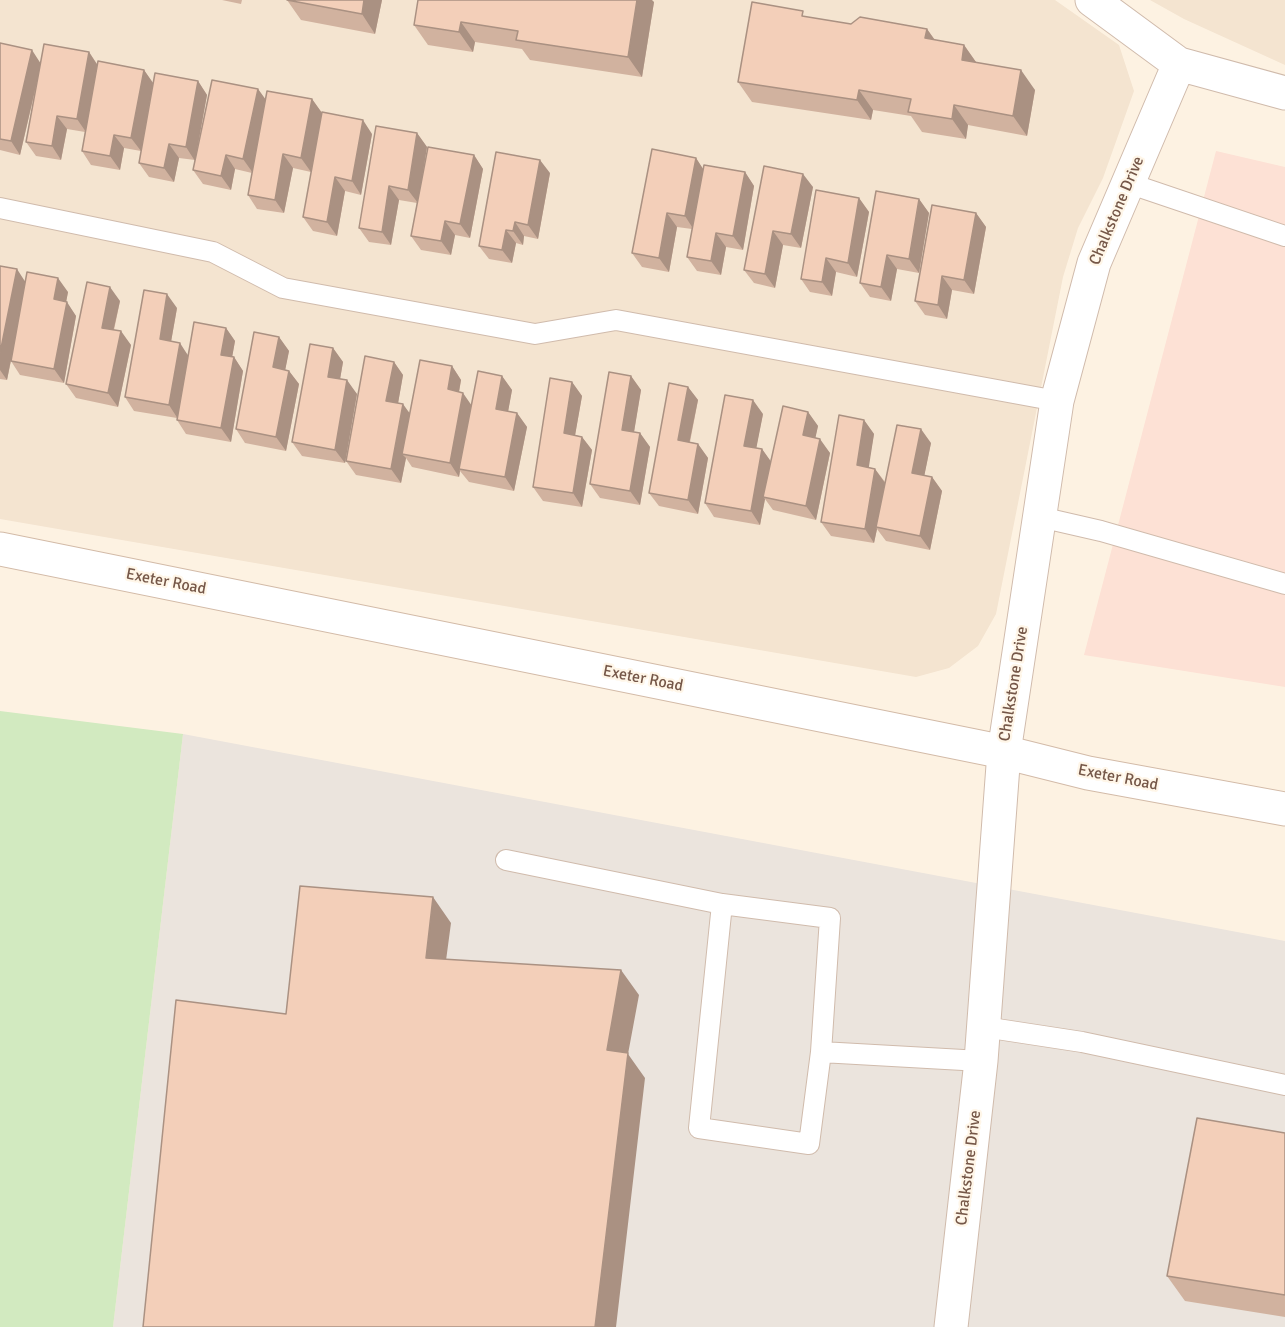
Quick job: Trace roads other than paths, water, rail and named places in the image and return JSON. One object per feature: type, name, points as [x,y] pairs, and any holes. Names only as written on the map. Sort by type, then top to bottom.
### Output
[{"type":"street","points":[[1092,0],[1179,64],[1285,93]]},
{"type":"street","name":"Chalkstone Drive","points":[[951,1327],[981,1061],[1004,752],[1057,401],[1094,263],[1179,64]]},
{"type":"street","name":"Exeter Road","points":[[0,549],[1004,752],[1088,772],[1285,809]]},
{"type":"lane","points":[[1128,183],[1285,236]]},
{"type":"lane","points":[[0,208],[213,252],[283,288],[535,334],[616,320],[1057,401]]},
{"type":"lane","points":[[1040,517],[1101,531],[1285,584]]},
{"type":"lane","points":[[506,860],[722,904],[830,918],[821,1052],[809,1143],[699,1128],[722,904]]},
{"type":"lane","points":[[984,1027],[1082,1042],[1285,1085]]},
{"type":"lane","points":[[821,1052],[981,1061]]}]
